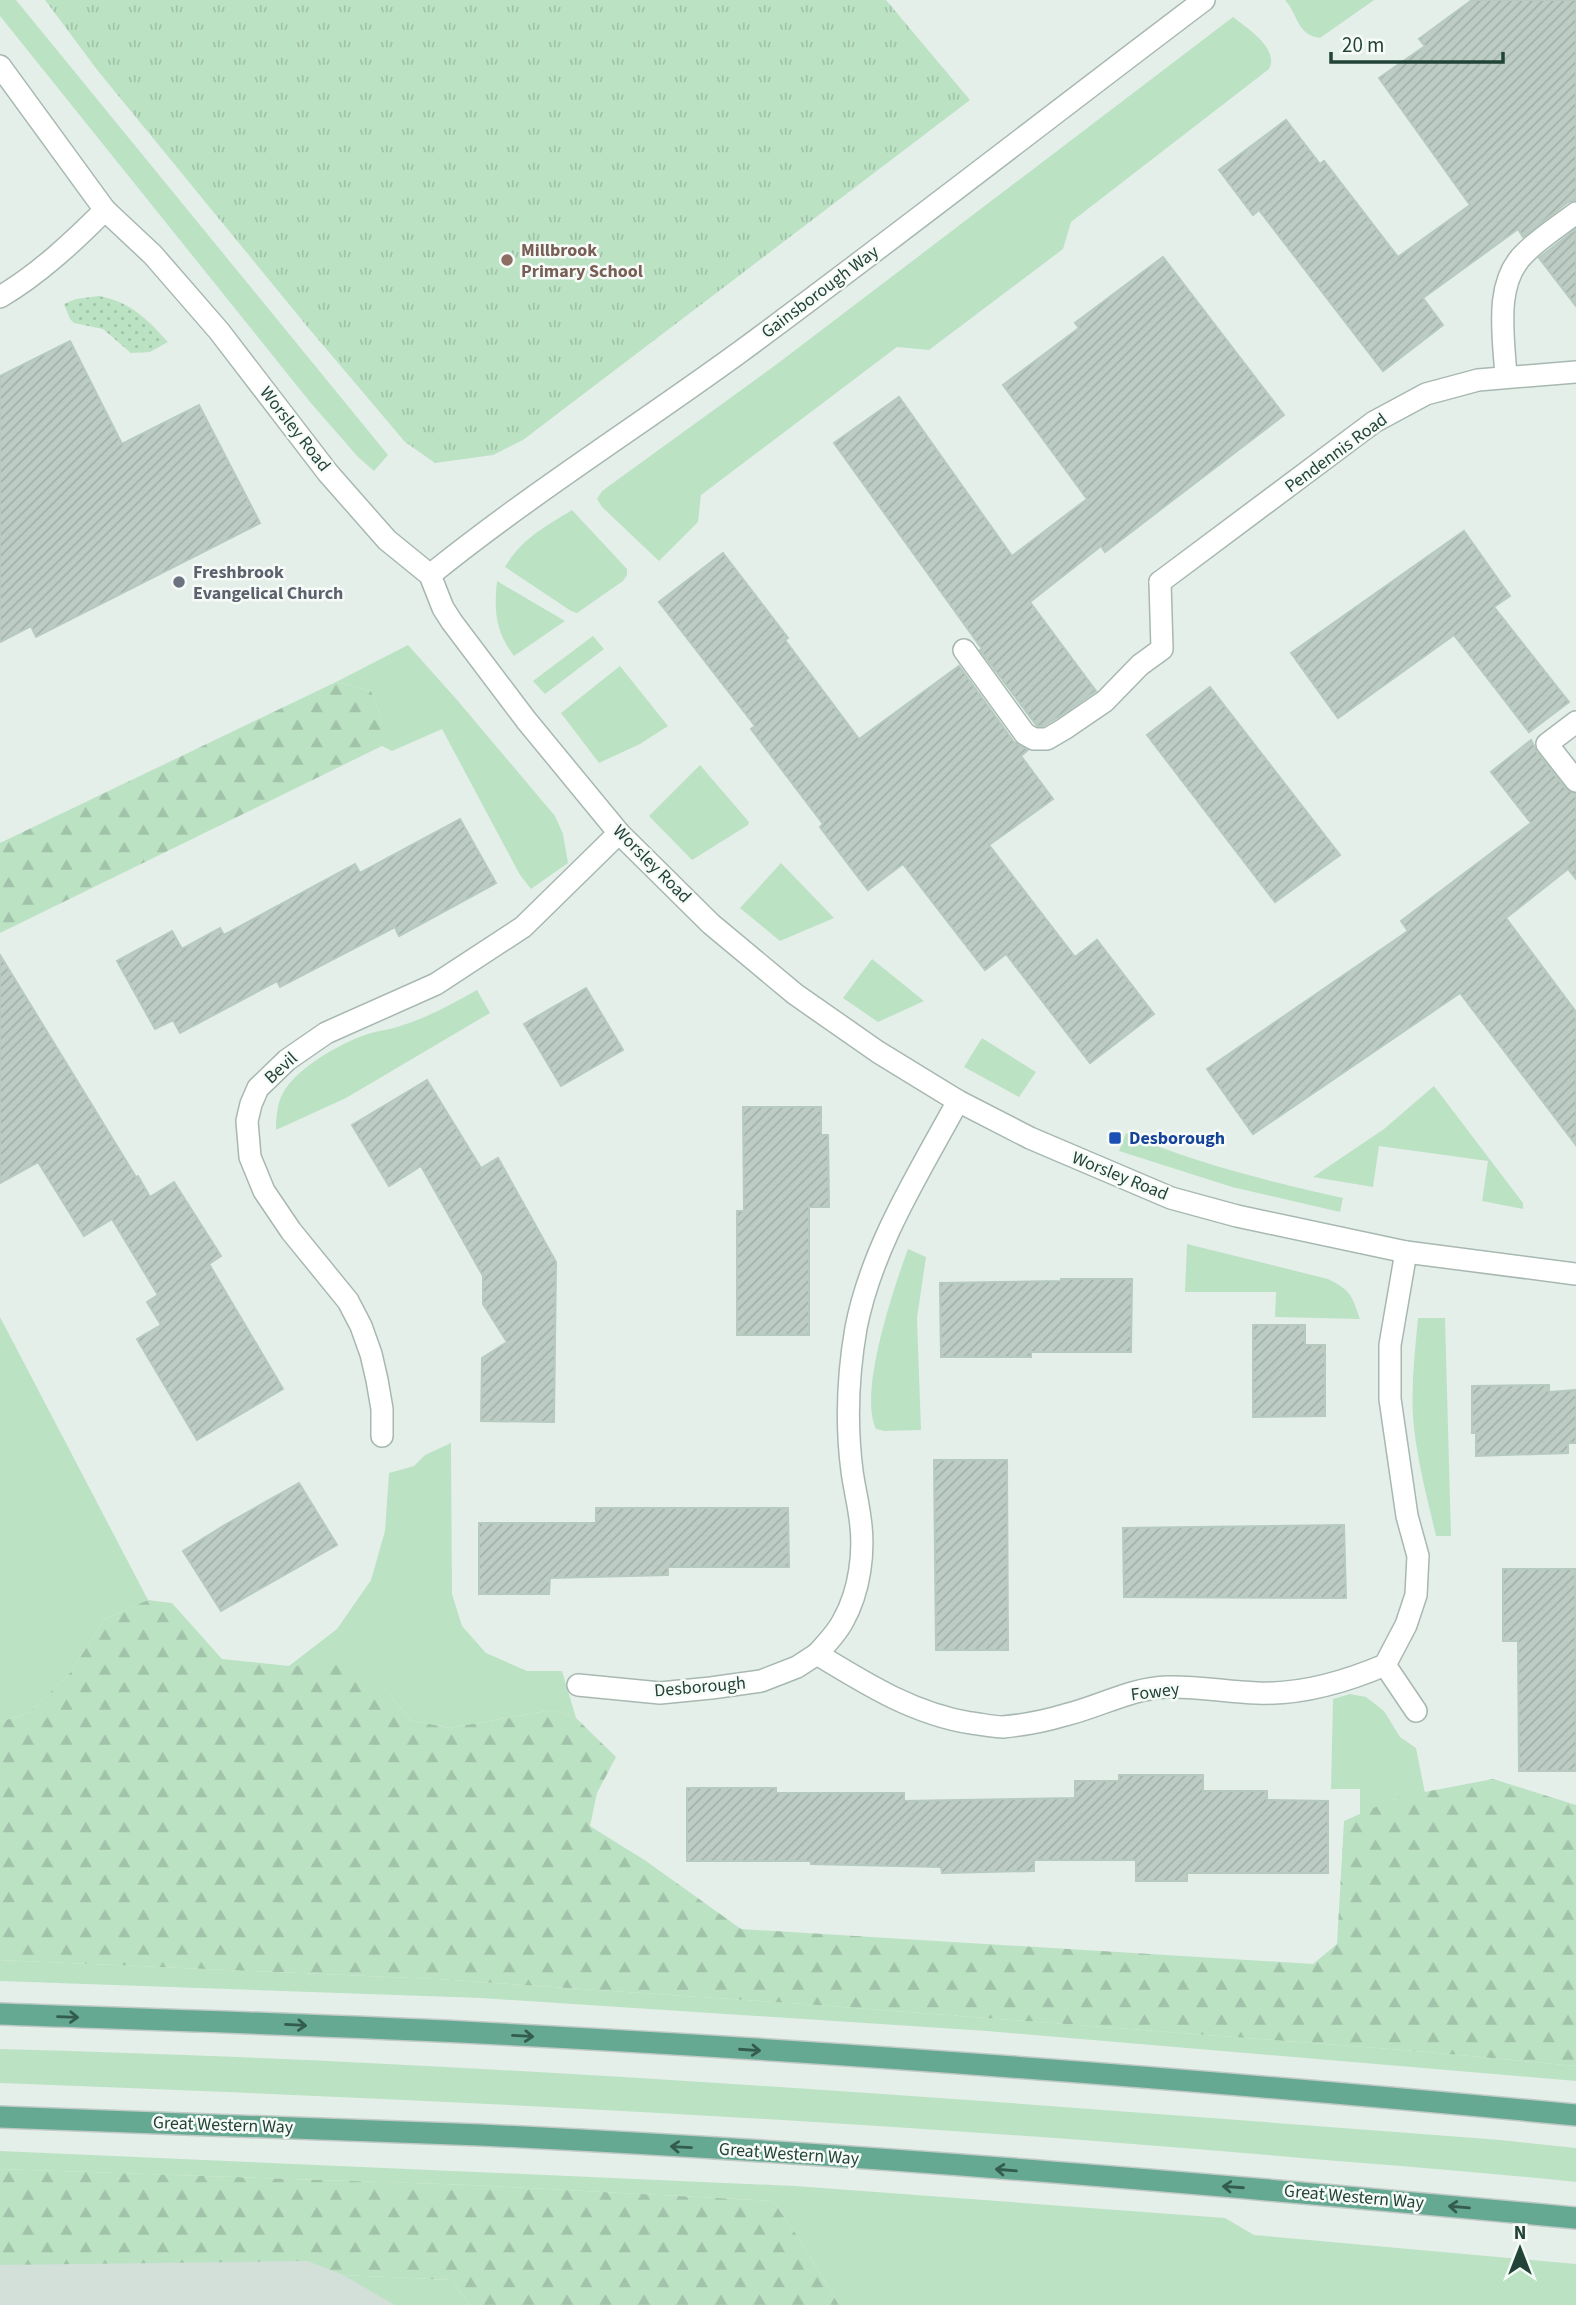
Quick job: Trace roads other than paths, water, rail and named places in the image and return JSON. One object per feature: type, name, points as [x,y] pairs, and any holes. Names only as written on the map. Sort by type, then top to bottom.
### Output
[{"type":"main road","points":[[0,2014],[499,2034],[747,2049],[1124,2075],[1576,2115]]},
{"type":"main road","name":"Great Western Way","points":[[0,2117],[526,2137],[840,2156],[1325,2194],[1576,2218]]},
{"type":"street","name":"Gainsborough Way","points":[[430,575],[471,542],[801,307],[1204,0]]},
{"type":"street","name":"Worsley Road","points":[[0,66],[106,210],[153,255],[219,331],[328,473],[387,541],[430,575],[443,608],[452,622],[526,720],[619,832],[711,924],[794,994],[878,1052],[958,1101],[1030,1138],[1171,1198],[1237,1216],[1406,1252],[1576,1274]]},
{"type":"street","points":[[0,297],[21,285],[75,241],[106,210]]},
{"type":"street","points":[[1506,377],[1503,323],[1509,278],[1525,253],[1576,213]]},
{"type":"street","name":"Pendennis Road","points":[[964,650],[1026,734],[1034,739],[1047,739],[1105,701],[1140,665],[1162,649],[1160,583],[1374,422],[1426,394],[1478,380],[1576,372]]},
{"type":"street","points":[[1576,722],[1547,744],[1576,781]]},
{"type":"street","name":"Bevil","points":[[382,1436],[382,1409],[377,1380],[372,1354],[361,1326],[348,1301],[291,1231],[264,1191],[250,1157],[247,1121],[251,1104],[258,1088],[287,1060],[326,1033],[436,984],[523,927],[619,832]]},
{"type":"street","name":"Desborough","points":[[578,1685],[660,1693],[761,1681],[797,1667],[817,1654],[843,1621],[858,1585],[862,1554],[861,1521],[852,1471],[848,1420],[856,1328],[870,1273],[896,1217],[958,1101]]},
{"type":"street","points":[[1406,1252],[1390,1345],[1390,1399],[1407,1516],[1418,1556],[1416,1595],[1406,1625],[1385,1665],[1416,1711]]},
{"type":"street","name":"Fowey","points":[[817,1654],[875,1689],[926,1713],[1000,1727],[1039,1722],[1076,1713],[1114,1697],[1166,1687],[1259,1693],[1307,1690],[1351,1679],[1385,1665]]},
{"type":"place","name":"Millbrook Primary School","points":[[507,260]]},
{"type":"place","name":"Freshbrook Evangelical Church","points":[[179,582]]},
{"type":"place","name":"Desborough","points":[[1115,1138]]}]
